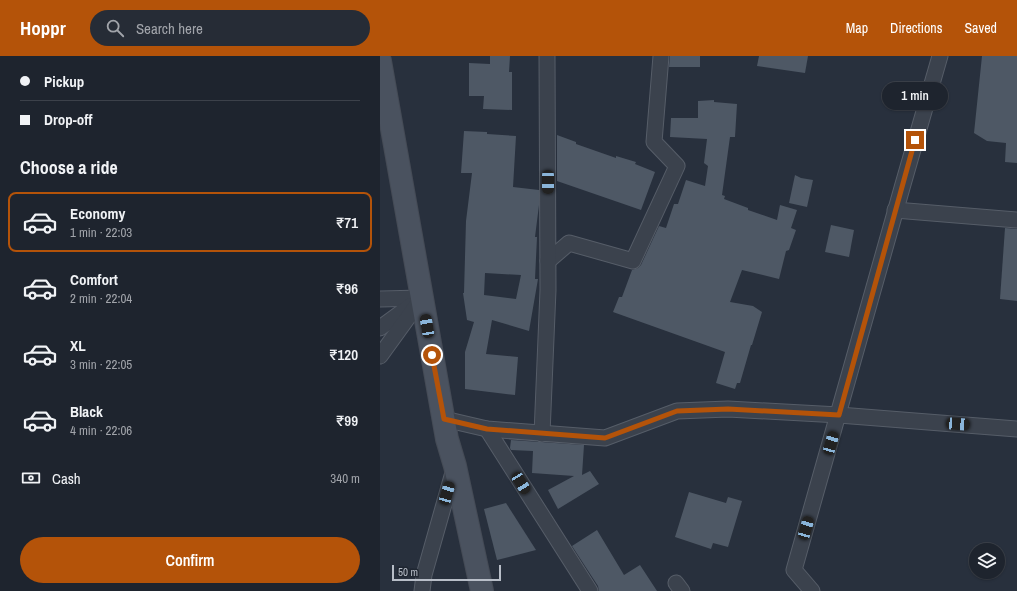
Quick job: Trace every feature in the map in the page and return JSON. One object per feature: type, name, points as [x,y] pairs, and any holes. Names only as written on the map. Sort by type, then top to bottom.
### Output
[{"type":"street","points":[[542,434],[548,261],[547,56]]},
{"type":"street","points":[[548,261],[569,243],[633,261],[677,166],[654,142],[661,56]]},
{"type":"street","points":[[812,591],[794,570],[839,415],[895,210],[940,56]]},
{"type":"street","points":[[380,61],[386,134],[422,298],[447,439],[455,466],[482,591]]},
{"type":"street","points":[[895,210],[1017,220]]},
{"type":"street","points":[[380,299],[422,298]]},
{"type":"street","points":[[380,328],[422,298]]},
{"type":"street","points":[[380,356],[422,298]]},
{"type":"street","points":[[444,419],[487,429],[605,438],[677,411],[728,409],[839,415],[1017,429]]},
{"type":"street","points":[[487,429],[590,591]]},
{"type":"street","points":[[422,591],[424,575],[455,466]]},
{"type":"building","points":[[490,56],[510,56],[509,72],[512,72],[512,110],[483,109],[484,96],[469,96],[469,63],[490,64]]},
{"type":"building","points":[[670,56],[700,56],[700,67],[669,67]]},
{"type":"building","points":[[759,56],[808,56],[805,73],[757,66]]},
{"type":"building","points":[[982,56],[1017,56],[1017,163],[1005,162],[1006,143],[987,141],[974,133]]},
{"type":"building","points":[[714,100],[714,102],[737,104],[735,137],[730,137],[722,195],[725,196],[724,199],[748,208],[748,210],[777,220],[780,205],[797,210],[791,228],[796,230],[789,250],[786,251],[779,279],[742,270],[730,302],[753,306],[762,312],[740,383],[737,383],[735,389],[716,383],[725,352],[613,312],[619,297],[622,297],[632,270],[641,265],[659,226],[666,228],[674,204],[678,204],[686,180],[705,186],[708,166],[704,163],[707,139],[670,137],[671,118],[698,118],[698,101]]},
{"type":"building","points":[[464,131],[487,132],[487,134],[516,136],[513,187],[539,190],[539,205],[535,237],[537,237],[535,279],[538,279],[529,331],[492,320],[486,354],[518,357],[515,395],[465,389],[465,352],[474,322],[467,320],[463,293],[466,221],[472,173],[461,173]],"holes":[[[485,273],[521,275],[516,299],[484,295]]]},
{"type":"building","points":[[557,135],[576,142],[576,144],[616,158],[616,156],[636,162],[635,164],[655,172],[641,210],[557,181]]},
{"type":"building","points":[[795,175],[801,178],[813,180],[807,207],[789,203]]},
{"type":"building","points":[[831,225],[854,230],[849,257],[825,252]]},
{"type":"building","points":[[1005,228],[1017,229],[1017,301],[1000,299]]},
{"type":"building","points":[[511,440],[584,445],[582,475],[590,471],[599,484],[558,509],[548,490],[574,476],[532,473],[533,451],[511,450]]},
{"type":"building","points":[[689,492],[726,503],[728,497],[742,501],[728,547],[713,543],[711,549],[675,537]]},
{"type":"building","points":[[506,503],[536,550],[497,560],[484,509]]},
{"type":"building","points":[[597,530],[624,575],[640,565],[657,591],[599,591],[598,586],[572,546]]},
{"type":"route","points":[[432,355],[444,419],[487,429],[605,438],[677,411],[728,409],[839,415],[915,140]]}]
